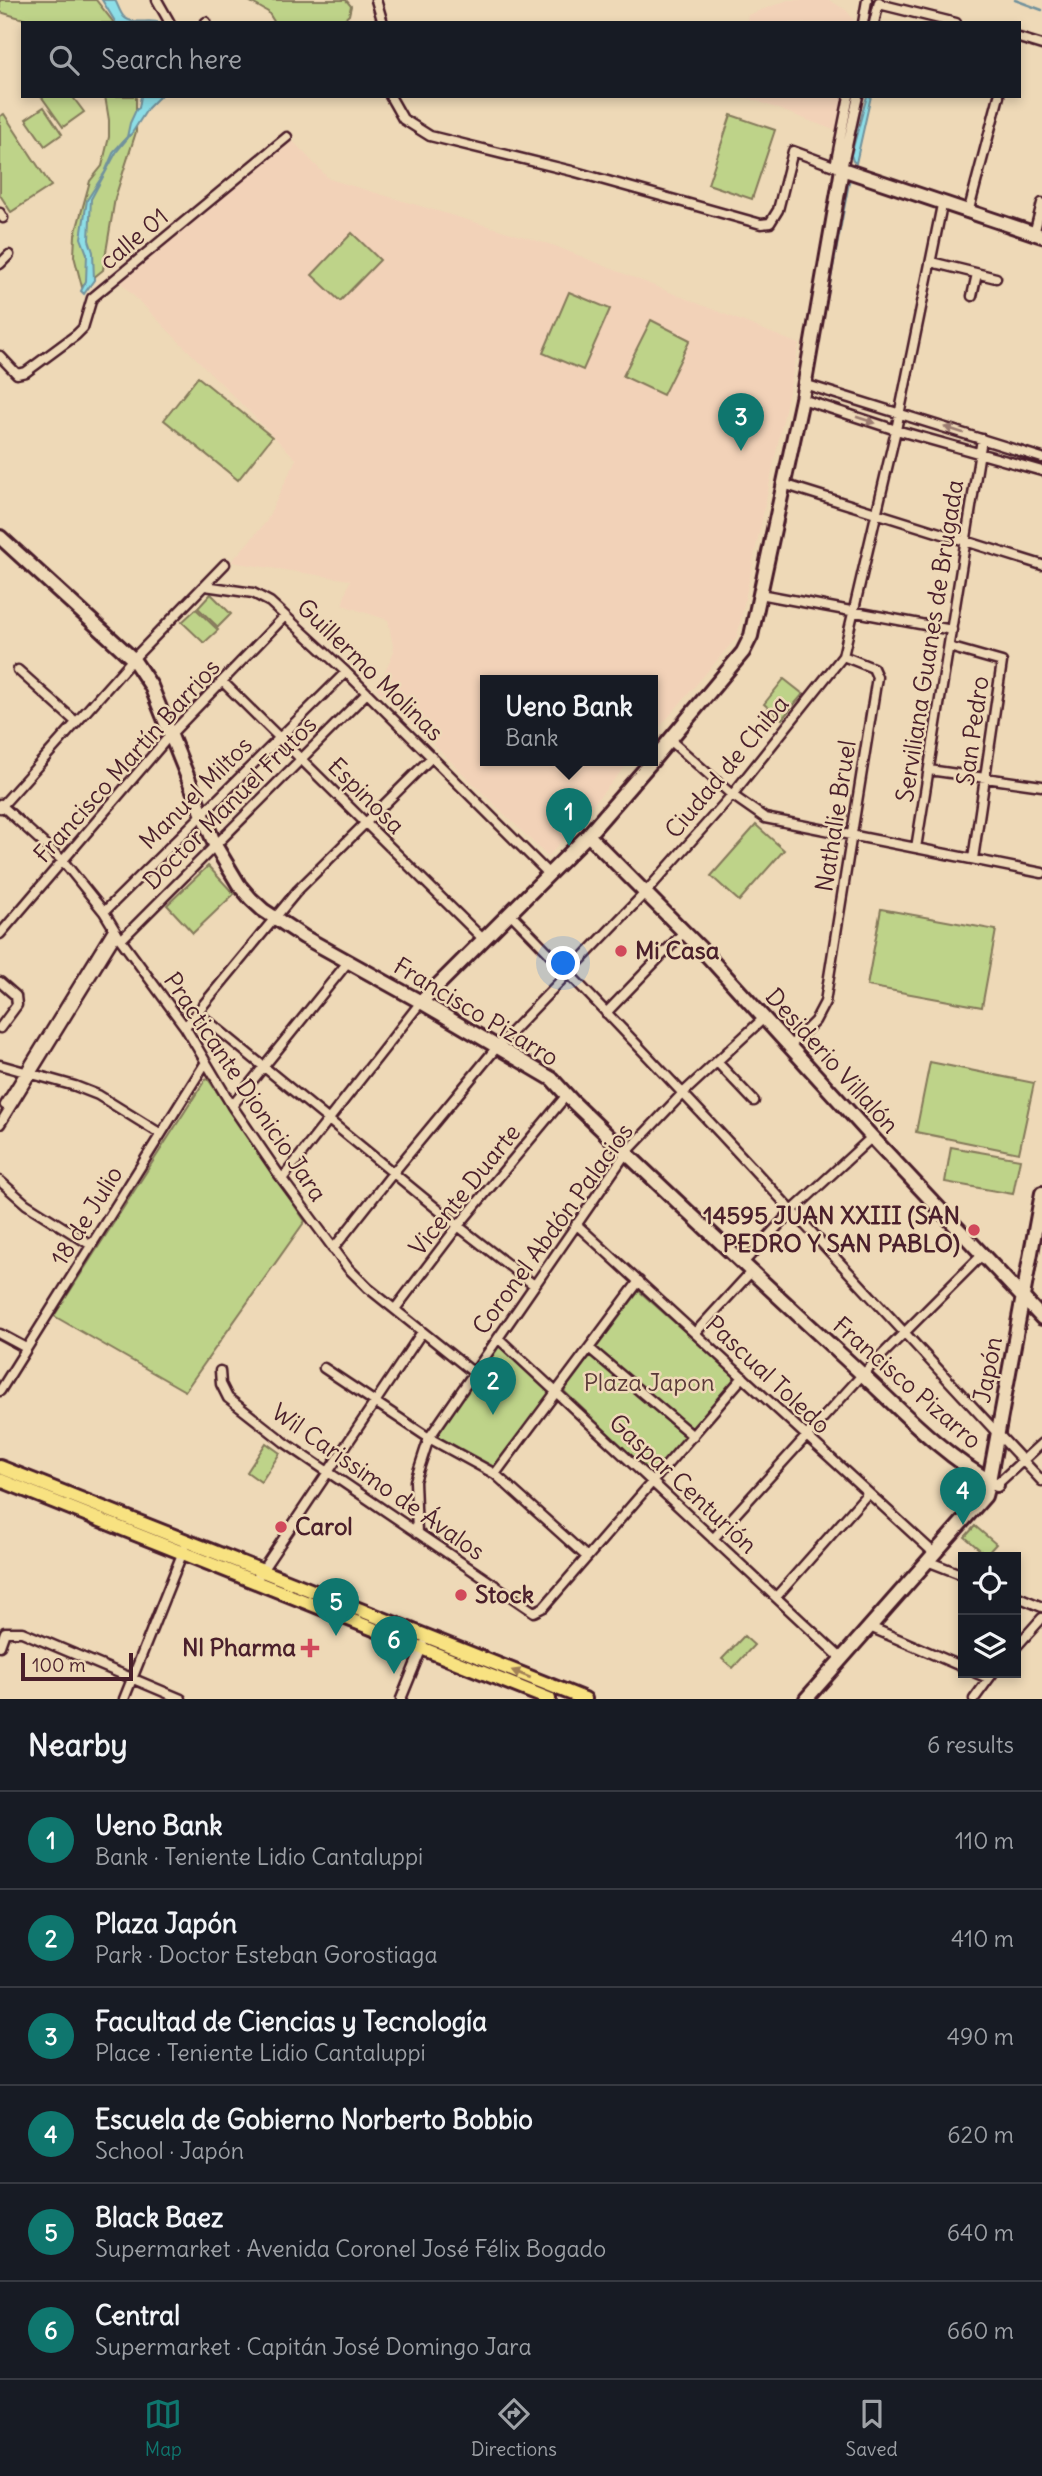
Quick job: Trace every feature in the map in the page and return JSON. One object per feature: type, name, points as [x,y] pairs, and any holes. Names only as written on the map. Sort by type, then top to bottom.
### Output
[{"type":"main road","points":[[0,1468],[99,1513],[424,1642],[585,1699]]},
{"type":"main road","points":[[0,1480],[99,1513]]},
{"type":"main road","points":[[424,1642],[549,1699]]},
{"type":"street","points":[[158,0],[169,21]]},
{"type":"street","points":[[376,0],[382,21]]},
{"type":"street","points":[[863,21],[867,0]]},
{"type":"street","points":[[874,21],[879,2],[949,21]]},
{"type":"street","points":[[1021,39],[1042,45]]},
{"type":"street","points":[[391,98],[403,119],[430,136],[572,171],[761,224],[770,223],[778,210],[793,151],[942,205],[1038,235],[1042,203]]},
{"type":"street","points":[[658,754],[747,644],[802,399],[849,98]]},
{"type":"street","points":[[838,167],[857,98]]},
{"type":"street","points":[[968,213],[998,98]]},
{"type":"street","name":"calle 01","points":[[0,356],[17,374],[26,372],[76,335],[83,328],[92,298],[287,137]]},
{"type":"street","name":"Ciudad de Chiba","points":[[333,1249],[498,1047],[645,893],[732,795],[843,656],[900,412],[942,205]]},
{"type":"street","points":[[0,264],[9,255]]},
{"type":"street","points":[[931,262],[996,278]]},
{"type":"street","points":[[972,296],[977,274]]},
{"type":"street","points":[[804,384],[1042,458]]},
{"type":"street","points":[[802,399],[896,430],[1042,471]]},
{"type":"street","name":"Serviliana Guanes de Brugada","points":[[916,848],[982,439]]},
{"type":"street","points":[[783,484],[1042,565]]},
{"type":"street","name":"Francisco Pizarro","points":[[0,537],[133,659],[151,687],[215,845],[239,885],[251,899],[274,917],[348,962],[552,1079],[566,1096],[746,1268],[956,1457],[993,1483]]},
{"type":"street","points":[[1,806],[133,659],[225,564]]},
{"type":"street","name":"Guillermo Molinas","points":[[205,586],[260,596],[285,616],[346,672],[549,874]]},
{"type":"street","points":[[760,594],[952,629]]},
{"type":"street","name":"Francisco Martín Barrios","points":[[0,934],[171,734],[285,616]]},
{"type":"street","name":"San Pedro","points":[[949,647],[1002,662],[973,859]]},
{"type":"street","name":"Nathalie Bruel","points":[[790,1046],[816,1021],[825,1002],[877,677],[873,668],[843,656]]},
{"type":"street","points":[[18,670],[76,722]]},
{"type":"street","name":"Manuel Miltos","points":[[104,912],[346,672]]},
{"type":"street","name":"Espinosa","points":[[222,681],[484,939]]},
{"type":"street","name":"Doctor Manuel Frutos","points":[[28,1073],[117,934],[215,845],[367,693]]},
{"type":"street","points":[[670,740],[732,795],[765,818],[1042,873]]},
{"type":"street","points":[[185,1027],[298,890],[432,757]]},
{"type":"street","points":[[282,1179],[421,1002],[588,835],[648,766]]},
{"type":"street","points":[[929,770],[1042,786]]},
{"type":"street","name":"Practicante Dionicio Jara","points":[[1,806],[63,862],[104,912],[185,1027],[232,1106],[333,1249],[368,1289],[474,1373]]},
{"type":"street","name":"Desiderio Villalón","points":[[588,835],[765,1017],[872,1137],[1042,1318]]},
{"type":"street","points":[[510,913],[683,1093],[1042,1481]]},
{"type":"street","points":[[606,1013],[684,932]]},
{"type":"street","points":[[232,1106],[348,962]]},
{"type":"street","points":[[0,982],[16,996],[17,1005],[0,1028]]},
{"type":"street","points":[[197,1012],[534,1285]]},
{"type":"street","name":"Coronel Abdón Palacios","points":[[417,1533],[415,1481],[429,1438],[626,1153],[683,1093],[765,1017]]},
{"type":"street","name":"18 de Julio","points":[[0,1391],[206,1062]]},
{"type":"street","points":[[717,1062],[754,1101]]},
{"type":"street","points":[[0,1065],[98,1095],[161,1134]]},
{"type":"street","points":[[0,1114],[28,1073]]},
{"type":"street","points":[[0,1124],[28,1073]]},
{"type":"street","name":"Vicente Duarte","points":[[395,1309],[458,1226],[566,1096]]},
{"type":"street","points":[[695,1334],[792,1211],[872,1137]]},
{"type":"street","points":[[0,1181],[26,1204],[91,1245]]},
{"type":"street","name":"Japón","points":[[812,1698],[842,1659],[985,1496],[993,1483],[998,1431],[1042,1193]]},
{"type":"street","name":"Pascual Toledo","points":[[576,1224],[868,1493],[931,1557]]},
{"type":"street","points":[[713,1539],[902,1332],[982,1255]]},
{"type":"street","points":[[495,1474],[639,1281]]},
{"type":"street","points":[[257,1576],[422,1332]]},
{"type":"street","points":[[0,1334],[26,1348]]},
{"type":"street","name":"Gaspar Centurión","points":[[498,1338],[842,1659]]},
{"type":"street","points":[[589,1348],[692,1436]]},
{"type":"street","points":[[324,1368],[429,1438],[495,1474],[587,1558],[743,1377]]},
{"type":"street","name":"Wil Carissimo de Ávalos","points":[[220,1371],[222,1387],[231,1400],[284,1442],[531,1611],[536,1612],[544,1607],[587,1558]]},
{"type":"street","points":[[993,1483],[1042,1443]]},
{"type":"street","points":[[776,1597],[868,1493]]},
{"type":"street","points":[[124,1699],[185,1547]]},
{"type":"street","points":[[931,1557],[958,1572]]},
{"type":"street","points":[[1021,1598],[1042,1607]]},
{"type":"street","points":[[1021,1641],[1042,1618]]},
{"type":"street","points":[[870,1627],[958,1665]]},
{"type":"street","points":[[0,1646],[5,1632],[22,1632],[181,1699]]},
{"type":"street","points":[[401,1699],[424,1642]]},
{"type":"street","points":[[974,1699],[988,1678]]},
{"type":"shaded area","points":[[788,0],[829,0],[846,10],[854,21],[746,21],[748,15]]},
{"type":"shaded area","points":[[749,98],[847,98],[839,132]]},
{"type":"shaded area","points":[[290,138],[329,179],[555,246],[799,344],[737,637],[658,729],[658,675],[480,675],[480,766],[626,766],[548,857],[377,689],[394,651],[388,620],[342,605],[350,580],[231,562],[266,522],[296,459],[118,280]]},
{"type":"green space","points":[[0,0],[96,0],[112,21],[30,21],[0,12]]},
{"type":"green space","points":[[247,0],[346,0],[351,6],[349,15],[342,21],[274,21],[268,12]]},
{"type":"green space","points":[[42,98],[74,98],[84,112],[63,127]]},
{"type":"green space","points":[[105,98],[136,98],[136,132],[115,198],[103,270],[82,287],[74,256],[75,235],[90,181],[102,166],[109,137]]},
{"type":"green space","points":[[44,107],[62,134],[45,146],[26,119]]},
{"type":"green space","points":[[4,114],[51,186],[11,212],[0,195],[0,116]]},
{"type":"green space","points":[[731,115],[775,130],[752,199],[708,184]]},
{"type":"green space","points":[[352,233],[380,260],[340,301],[312,275]]},
{"type":"green space","points":[[569,292],[610,309],[583,370],[543,353]]},
{"type":"green space","points":[[651,320],[690,340],[663,395],[623,376]]},
{"type":"green space","points":[[198,377],[272,437],[238,480],[164,420]]},
{"type":"green space","points":[[211,594],[231,614],[218,627],[198,608]]},
{"type":"green space","points":[[196,609],[218,630],[204,643],[182,622]]},
{"type":"green space","points":[[784,679],[803,694],[782,719],[764,704]]},
{"type":"green space","points":[[756,825],[784,850],[739,901],[711,876]]},
{"type":"green space","points":[[208,866],[234,894],[193,933],[167,905]]},
{"type":"green space","points":[[881,909],[996,930],[982,1007],[867,986]]},
{"type":"green space","points":[[930,1062],[1034,1083],[1019,1153],[916,1132]]},
{"type":"green space","points":[[208,1079],[305,1221],[185,1391],[54,1316]]},
{"type":"green space","points":[[951,1147],[1020,1159],[1013,1194],[945,1182]]},
{"type":"green space","name":"Plaza Japon","points":[[639,1291],[736,1377],[653,1476],[564,1391]]},
{"type":"green space","points":[[498,1345],[551,1393],[494,1467],[437,1436]]},
{"type":"green space","points":[[266,1443],[280,1453],[261,1482],[247,1472]]},
{"type":"green space","points":[[975,1526],[996,1544],[989,1552],[982,1552],[965,1537]]},
{"type":"green space","points":[[744,1636],[754,1645],[733,1668],[722,1659]]},
{"type":"water","points":[[102,0],[115,0],[123,15],[132,21],[115,21]]},
{"type":"water","points":[[141,98],[158,98],[117,151],[91,199],[89,240],[93,252],[94,280],[84,294],[81,291],[86,281],[87,254],[81,238],[87,200],[105,172],[114,151],[127,137],[130,123],[139,108]]},
{"type":"water","points":[[866,98],[871,98],[856,163],[851,155]]},
{"type":"waterway","points":[[1015,0],[1042,10]]},
{"type":"waterway","points":[[120,145],[129,135]]},
{"type":"waterway","points":[[819,341],[850,176]]},
{"type":"place","name":"Facultad de Ciencias y Tecnología","points":[[741,451]]},
{"type":"place","name":"Ueno Bank","points":[[569,846]]},
{"type":"place","name":"Mi Casa","points":[[621,951]]},
{"type":"place","name":"14595 JUAN XXIII (SAN PEDRO Y SAN PABLO)","points":[[974,1230]]},
{"type":"place","name":"Plaza Japón","points":[[493,1415]]},
{"type":"place","name":"Escuela de Gobierno Norberto Bobbio","points":[[963,1525]]},
{"type":"place","name":"Carol","points":[[281,1527]]},
{"type":"place","name":"Stock","points":[[461,1595]]},
{"type":"place","name":"Black Baez","points":[[336,1636]]},
{"type":"place","name":"Nl Pharma","points":[[310,1648]]},
{"type":"place","name":"Central","points":[[394,1674]]}]
